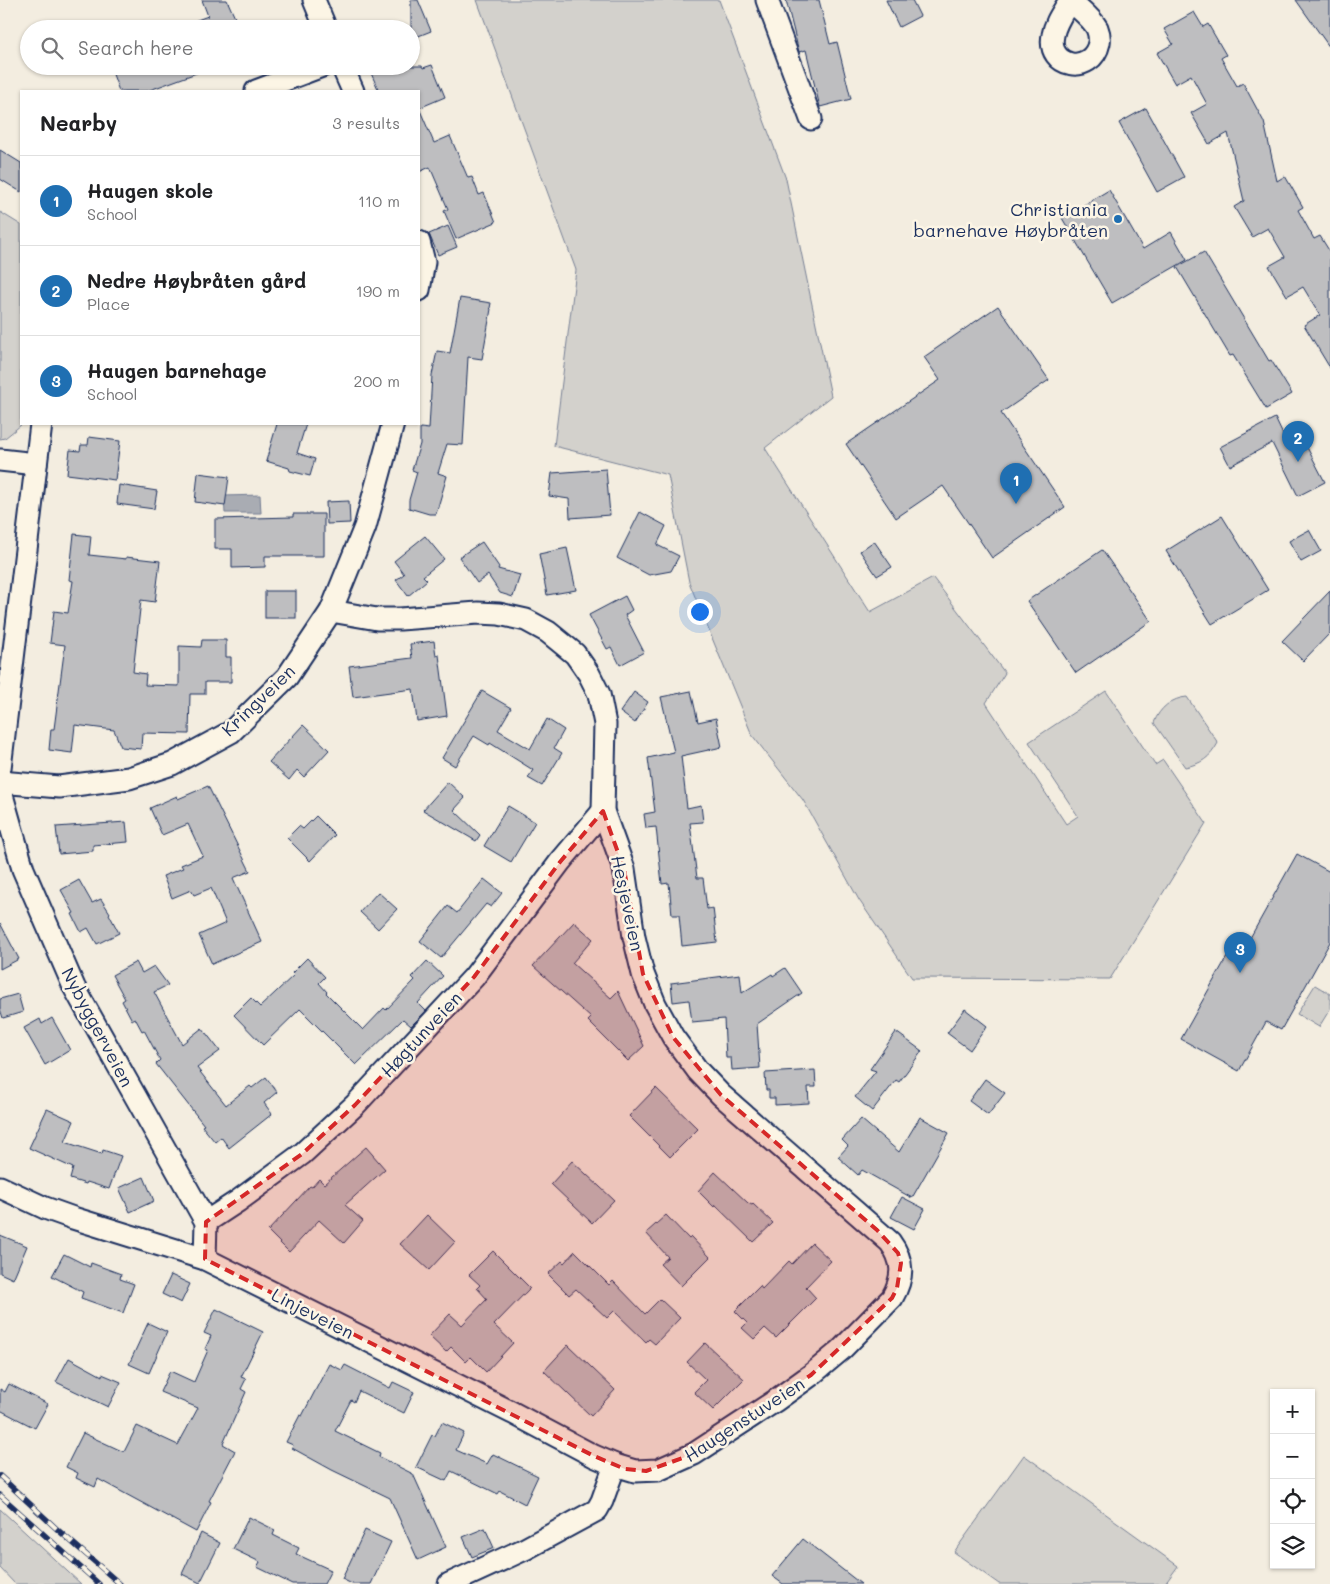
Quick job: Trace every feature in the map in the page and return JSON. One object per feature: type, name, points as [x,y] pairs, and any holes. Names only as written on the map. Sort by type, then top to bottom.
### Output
[{"type":"street","points":[[314,0],[322,20]]},
{"type":"street","points":[[767,0],[811,119]]},
{"type":"street","points":[[259,90],[298,75]]},
{"type":"street","points":[[346,75],[353,90]]},
{"type":"street","points":[[420,246],[424,262],[420,284]]},
{"type":"street","points":[[0,768],[42,425]]},
{"type":"street","name":"Kringveien","points":[[0,782],[59,787],[129,778],[172,764],[231,732],[287,677],[332,611],[366,528],[393,425]]},
{"type":"street","points":[[0,460],[36,464]]},
{"type":"street","name":"Hesjeveien","points":[[332,611],[377,619],[478,613],[499,614],[526,620],[548,632],[575,654],[589,674],[599,694],[606,724],[603,812],[624,868],[634,937],[643,974],[655,1004],[673,1037],[698,1071],[721,1095],[877,1230],[890,1242],[898,1253]]},
{"type":"street","name":"Nybyggerveien","points":[[0,788],[23,869],[74,987],[206,1222]]},
{"type":"street","name":"Høgtunveien","points":[[206,1222],[302,1154],[355,1105],[474,977],[560,862],[603,812]]},
{"type":"street","name":"Linjeveien","points":[[0,1187],[45,1208],[73,1218],[205,1259],[615,1465]]},
{"type":"street","points":[[205,1259],[206,1222]]},
{"type":"street","name":"Haugenstuveien","points":[[615,1465],[625,1469],[641,1471],[658,1470],[672,1465],[694,1454],[811,1375],[841,1350],[892,1298],[900,1276],[901,1263],[898,1253]]},
{"type":"street","points":[[449,1584],[525,1549],[597,1510],[615,1465]]},
{"type":"highlighted area","points":[[603,811],[624,869],[643,974],[673,1037],[721,1095],[877,1230],[898,1253],[901,1263],[897,1288],[892,1298],[811,1375],[694,1454],[646,1471],[625,1469],[594,1456],[205,1259],[206,1222],[302,1154],[355,1105],[474,977],[560,862]]},
{"type":"shaded area","points":[[477,0],[719,0],[786,179],[831,396],[765,448],[870,612],[933,578],[1005,673],[986,703],[1066,824],[1078,816],[1029,742],[1106,691],[1155,765],[1163,760],[1206,823],[1110,979],[912,978],[859,900],[803,800],[752,735],[689,582],[668,475],[554,446],[576,270]]},
{"type":"shaded area","points":[[0,212],[20,224],[21,425],[5,438],[0,439]]},
{"type":"shaded area","points":[[260,495],[261,513],[225,513],[224,496]]},
{"type":"shaded area","points":[[1187,697],[1218,743],[1212,753],[1204,760],[1185,767],[1154,723],[1163,708],[1176,699]]},
{"type":"shaded area","points":[[1315,985],[1330,994],[1330,1009],[1319,1027],[1297,1014]]},
{"type":"shaded area","points":[[1024,1455],[1178,1566],[1165,1584],[999,1584],[954,1552]]},
{"type":"shaded area","points":[[0,1509],[81,1584],[15,1584],[0,1568]]},
{"type":"building","points":[[202,0],[227,0],[236,20],[197,20],[208,16]]},
{"type":"building","points":[[411,0],[418,0],[431,31],[420,35],[420,20],[411,20]]},
{"type":"building","points":[[786,0],[819,0],[830,44],[837,42],[851,99],[820,107],[806,50],[799,52]]},
{"type":"building","points":[[886,0],[912,0],[920,16],[899,27]]},
{"type":"building","points":[[1296,0],[1330,0],[1330,48]]},
{"type":"building","points":[[1194,12],[1203,27],[1208,24],[1226,55],[1221,58],[1237,86],[1243,83],[1264,122],[1277,181],[1285,176],[1303,207],[1298,210],[1314,239],[1320,236],[1330,252],[1330,368],[1304,325],[1320,315],[1303,287],[1287,296],[1269,266],[1285,257],[1268,228],[1252,237],[1234,207],[1244,201],[1228,133],[1209,144],[1191,113],[1207,104],[1191,75],[1175,84],[1157,53],[1173,44],[1164,29]]},
{"type":"building","points":[[432,65],[445,97],[420,108],[420,90],[379,90],[372,75],[420,75],[420,66],[423,68]]},
{"type":"building","points":[[113,75],[191,75],[150,90],[119,90]]},
{"type":"building","points":[[1146,108],[1184,177],[1157,192],[1119,123]]},
{"type":"building","points":[[420,110],[434,143],[450,136],[468,178],[472,177],[479,195],[484,193],[496,222],[456,239],[444,211],[448,209],[430,167],[420,172]]},
{"type":"building","points":[[0,150],[20,162],[20,191],[0,179]]},
{"type":"building","points":[[1109,190],[1143,249],[1171,232],[1187,260],[1112,303],[1062,218]]},
{"type":"building","points":[[448,226],[457,247],[438,255],[429,234]]},
{"type":"building","points":[[1204,252],[1269,361],[1271,360],[1292,394],[1266,409],[1233,355],[1230,356],[1177,267]]},
{"type":"building","points":[[460,298],[491,303],[491,309],[482,359],[468,357],[463,445],[447,444],[438,473],[447,476],[436,514],[429,514],[409,508],[409,500],[417,472],[412,470],[420,444],[420,428],[429,429],[432,375],[437,351],[450,353]]},
{"type":"building","points":[[998,306],[1049,380],[1001,413],[1065,507],[992,558],[943,486],[896,518],[846,444],[940,380],[924,357]]},
{"type":"building","points":[[1275,418],[1284,437],[1298,430],[1325,482],[1298,496],[1272,443],[1230,466],[1220,447]]},
{"type":"building","points":[[277,425],[306,425],[297,453],[315,459],[310,476],[290,471],[289,468],[266,461]]},
{"type":"building","points":[[89,437],[120,441],[115,480],[67,474],[70,450],[80,451],[81,445],[88,445]]},
{"type":"building","points":[[606,469],[610,515],[570,518],[569,499],[549,496],[552,473]]},
{"type":"building","points":[[198,473],[229,477],[225,506],[195,502]]},
{"type":"building","points":[[119,485],[157,491],[154,509],[117,504]]},
{"type":"building","points":[[349,501],[350,523],[327,524],[326,502]]},
{"type":"building","points":[[640,512],[666,526],[657,545],[679,556],[671,571],[649,575],[617,558]]},
{"type":"building","points":[[293,514],[324,514],[324,556],[265,556],[265,567],[232,568],[232,549],[215,549],[215,519],[293,517]]},
{"type":"building","points":[[1222,516],[1268,590],[1212,624],[1166,551]]},
{"type":"building","points":[[1309,530],[1321,551],[1301,562],[1289,541]]},
{"type":"building","points":[[74,534],[91,536],[89,555],[160,561],[155,602],[141,600],[133,672],[146,674],[145,685],[179,686],[179,646],[201,647],[202,640],[226,640],[226,657],[231,657],[231,682],[205,682],[205,694],[190,694],[189,734],[142,733],[141,749],[121,747],[114,730],[75,725],[72,753],[49,750],[51,729],[54,729],[65,645],[50,643],[54,611],[68,613],[73,581],[69,580]]},
{"type":"building","points":[[425,536],[444,559],[423,576],[427,580],[408,596],[396,580],[404,574],[394,561]]},
{"type":"building","points":[[874,541],[892,567],[877,576],[860,551]]},
{"type":"building","points":[[482,542],[499,567],[498,569],[520,575],[513,597],[500,593],[488,575],[477,583],[459,557]]},
{"type":"building","points":[[567,548],[576,590],[547,595],[539,554]]},
{"type":"building","points":[[1102,550],[1151,621],[1076,673],[1027,601]]},
{"type":"building","points":[[265,591],[296,591],[296,618],[265,618]]},
{"type":"building","points":[[1330,591],[1330,633],[1303,661],[1282,641]]},
{"type":"building","points":[[625,596],[632,610],[625,615],[644,652],[620,665],[611,647],[607,649],[589,615]]},
{"type":"building","points":[[434,641],[436,656],[439,655],[447,716],[417,721],[413,689],[353,697],[349,666],[412,658],[410,644]]},
{"type":"building","points":[[482,691],[511,708],[498,730],[530,749],[547,719],[564,730],[554,748],[562,753],[542,786],[528,778],[533,770],[490,743],[489,745],[474,736],[455,766],[442,758]]},
{"type":"building","points":[[691,691],[698,722],[716,718],[722,747],[681,756],[687,808],[701,805],[703,822],[690,823],[697,878],[703,878],[707,909],[713,908],[717,942],[682,946],[679,915],[672,915],[669,883],[662,884],[656,827],[646,828],[644,814],[655,812],[648,758],[674,752],[661,697]]},
{"type":"building","points":[[634,692],[648,702],[635,723],[620,712]]},
{"type":"building","points":[[303,725],[329,750],[304,777],[297,770],[289,780],[269,762]]},
{"type":"building","points":[[448,782],[465,798],[454,810],[480,835],[476,841],[423,810]]},
{"type":"building","points":[[208,786],[250,871],[233,878],[262,942],[212,964],[199,935],[226,923],[211,888],[194,895],[191,890],[172,898],[163,876],[183,868],[181,865],[203,856],[188,824],[162,835],[150,808],[177,796],[178,799]]},
{"type":"building","points":[[508,806],[535,822],[511,862],[484,846]]},
{"type":"building","points":[[316,816],[335,835],[310,861],[287,838],[299,826],[303,829]]},
{"type":"building","points":[[126,822],[128,842],[93,845],[93,851],[59,854],[56,827]]},
{"type":"building","points":[[1297,854],[1330,872],[1330,942],[1281,1030],[1266,1022],[1239,1071],[1181,1039],[1227,957],[1236,963]]},
{"type":"building","points":[[484,879],[502,893],[491,907],[486,904],[441,958],[420,941],[448,906],[457,913]]},
{"type":"building","points":[[79,880],[92,903],[101,899],[119,933],[97,944],[88,928],[81,932],[72,914],[74,913],[61,890]]},
{"type":"building","points":[[378,892],[397,909],[378,929],[360,912]]},
{"type":"building","points":[[574,922],[593,939],[572,963],[611,998],[618,991],[644,1046],[628,1061],[588,1021],[591,1018],[533,966]]},
{"type":"building","points":[[0,923],[19,959],[0,969]]},
{"type":"building","points":[[307,958],[325,977],[319,983],[326,993],[363,1030],[384,1008],[386,1010],[415,980],[412,977],[427,961],[443,976],[418,1003],[426,1011],[411,1026],[403,1019],[356,1065],[300,1009],[263,1045],[234,1015],[251,998],[260,1007],[294,975],[292,973]]},
{"type":"building","points":[[136,962],[142,973],[154,966],[168,985],[154,992],[182,1044],[202,1028],[220,1051],[197,1068],[226,1105],[250,1086],[252,1088],[266,1077],[277,1092],[264,1103],[272,1114],[229,1148],[221,1137],[215,1142],[156,1064],[160,1060],[144,1030],[142,1031],[135,1018],[132,1020],[122,1001],[125,999],[112,975]]},
{"type":"building","points":[[785,968],[802,993],[757,1024],[760,1068],[732,1070],[731,1058],[726,1058],[724,1019],[692,1022],[689,1000],[673,1002],[671,983],[740,974],[742,993]]},
{"type":"building","points":[[18,994],[23,1012],[3,1018],[0,1009],[0,999]]},
{"type":"building","points":[[965,1009],[987,1026],[970,1050],[947,1033]]},
{"type":"building","points":[[52,1018],[70,1050],[45,1065],[24,1028],[40,1019],[42,1024]]},
{"type":"building","points":[[896,1032],[922,1051],[899,1082],[896,1080],[872,1111],[855,1097],[876,1071],[870,1069]]},
{"type":"building","points":[[815,1070],[816,1087],[808,1087],[809,1103],[775,1105],[775,1098],[769,1098],[769,1090],[766,1090],[765,1073]]},
{"type":"building","points":[[985,1079],[1005,1093],[988,1115],[969,1101]]},
{"type":"building","points":[[656,1088],[698,1129],[670,1157],[629,1116]]},
{"type":"building","points":[[47,1109],[74,1121],[65,1142],[102,1154],[103,1150],[121,1156],[109,1189],[70,1179],[73,1168],[29,1148]]},
{"type":"building","points":[[920,1117],[949,1133],[912,1198],[862,1170],[858,1175],[838,1157],[848,1146],[842,1140],[861,1119],[899,1152]]},
{"type":"building","points":[[366,1147],[385,1169],[345,1205],[363,1221],[344,1243],[319,1220],[289,1252],[268,1231],[310,1186],[312,1187],[319,1179],[324,1184]]},
{"type":"building","points":[[572,1161],[614,1200],[592,1223],[551,1184]]},
{"type":"building","points":[[715,1172],[773,1223],[753,1242],[698,1191]]},
{"type":"building","points":[[144,1177],[154,1201],[130,1212],[119,1188]]},
{"type":"building","points":[[902,1197],[925,1209],[914,1229],[891,1217]]},
{"type":"building","points":[[427,1215],[455,1242],[429,1270],[400,1244]]},
{"type":"building","points":[[666,1215],[710,1257],[681,1286],[660,1264],[668,1257],[646,1233]]},
{"type":"building","points":[[0,1235],[27,1246],[13,1279],[0,1273]]},
{"type":"building","points":[[812,1243],[831,1261],[806,1287],[816,1298],[776,1338],[765,1328],[754,1339],[742,1328],[747,1323],[735,1311],[760,1286],[762,1289],[789,1261],[792,1264]]},
{"type":"building","points":[[493,1251],[530,1288],[494,1325],[513,1343],[486,1372],[471,1357],[466,1362],[451,1347],[446,1352],[429,1336],[450,1314],[462,1325],[487,1299],[477,1288],[480,1285],[469,1275]]},
{"type":"building","points":[[575,1251],[609,1285],[613,1281],[645,1314],[660,1299],[680,1318],[655,1344],[649,1339],[646,1342],[614,1311],[607,1318],[576,1289],[569,1295],[548,1274],[562,1261],[564,1263]]},
{"type":"building","points":[[64,1254],[90,1267],[91,1263],[121,1274],[120,1279],[134,1284],[123,1313],[81,1298],[83,1292],[52,1276]]},
{"type":"building","points":[[171,1275],[190,1284],[181,1303],[162,1294]]},
{"type":"building","points":[[216,1309],[263,1332],[241,1377],[246,1379],[241,1389],[246,1392],[223,1444],[235,1451],[209,1501],[211,1502],[196,1532],[98,1479],[95,1487],[76,1478],[78,1473],[66,1467],[83,1433],[124,1452],[137,1426],[178,1445],[198,1408],[160,1392],[170,1371],[194,1382],[208,1350],[205,1349],[211,1336],[204,1333]]},
{"type":"building","points":[[148,1323],[167,1332],[149,1373],[129,1364]]},
{"type":"building","points":[[705,1343],[744,1379],[713,1410],[694,1392],[706,1380],[687,1362]]},
{"type":"building","points":[[568,1345],[615,1390],[591,1416],[544,1371]]},
{"type":"building","points":[[69,1358],[102,1376],[102,1374],[121,1382],[108,1407],[56,1382]]},
{"type":"building","points":[[329,1364],[342,1370],[345,1365],[390,1388],[393,1382],[414,1392],[404,1413],[359,1391],[354,1402],[351,1400],[335,1431],[380,1453],[379,1457],[413,1474],[446,1547],[418,1560],[390,1498],[332,1470],[292,1448],[293,1445],[286,1442]]},
{"type":"building","points":[[9,1384],[48,1404],[35,1428],[0,1410],[0,1389],[5,1392]]},
{"type":"building","points":[[442,1422],[464,1433],[456,1450],[487,1464],[493,1454],[538,1476],[525,1504],[500,1491],[498,1494],[451,1471],[446,1481],[416,1467],[432,1435],[435,1436]]},
{"type":"building","points":[[249,1517],[275,1530],[273,1535],[299,1548],[296,1554],[331,1570],[324,1584],[292,1584],[257,1567],[260,1562],[233,1549]]},
{"type":"building","points":[[485,1528],[494,1548],[472,1557],[463,1537]]},
{"type":"building","points":[[365,1530],[391,1542],[371,1584],[352,1584],[342,1579]]},
{"type":"building","points":[[201,1533],[220,1543],[200,1583],[182,1574]]},
{"type":"building","points":[[803,1539],[861,1584],[783,1584],[772,1576]]},
{"type":"railway","points":[[0,1476],[120,1584]]},
{"type":"railway","points":[[0,1495],[99,1584]]},
{"type":"place","name":"Christiania barnehave Høybråten","points":[[1118,219]]},
{"type":"place","name":"Nedre Høybråten gård","points":[[1298,462]]},
{"type":"place","name":"Haugen skole","points":[[1016,504]]},
{"type":"place","name":"Haugen barnehage","points":[[1240,973]]}]
